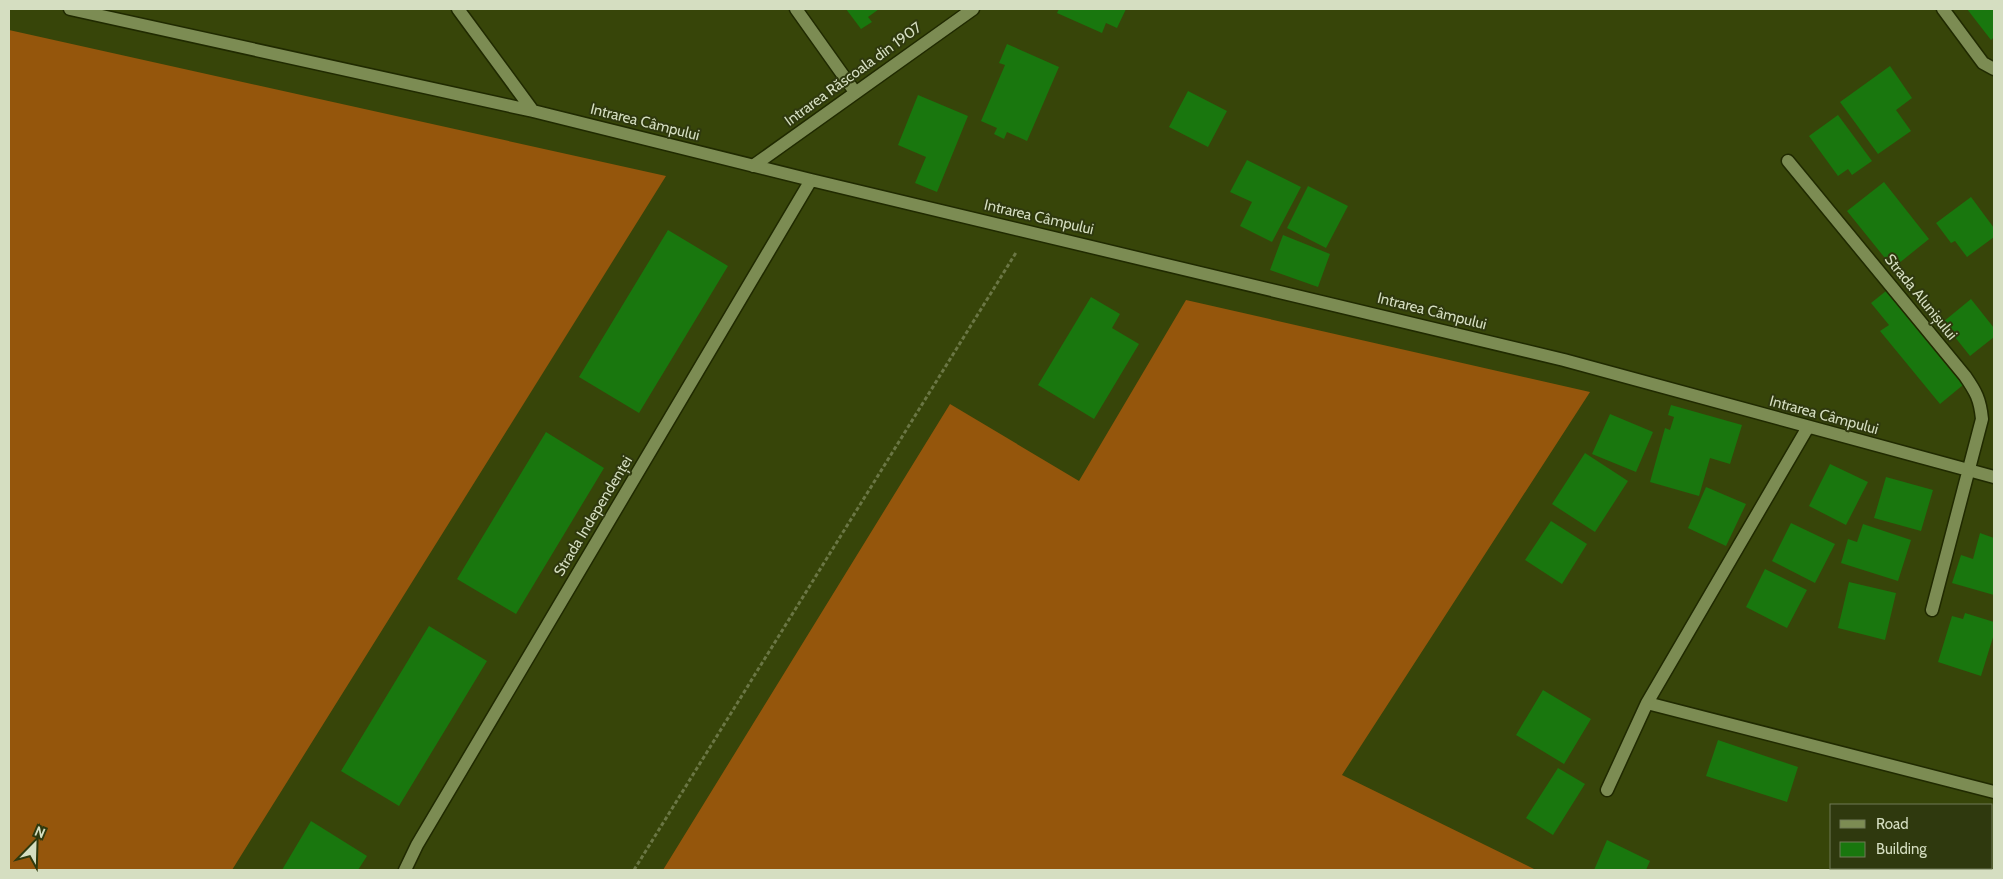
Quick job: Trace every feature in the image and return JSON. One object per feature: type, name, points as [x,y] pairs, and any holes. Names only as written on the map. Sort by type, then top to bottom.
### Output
[{"type":"street","name":"Intrarea Câmpului","points":[[70,9],[533,111],[752,166],[1564,360],[1994,477]]},
{"type":"street","points":[[458,9],[533,111]]},
{"type":"street","points":[[796,9],[855,92]]},
{"type":"street","name":"Intrarea Răscoala din 1907","points":[[752,166],[973,9]]},
{"type":"street","points":[[1943,9],[1983,63],[1994,69]]},
{"type":"street","name":"Strada Alunișului","points":[[1788,161],[1975,390],[1980,402],[1982,419],[1932,610]]},
{"type":"street","name":"Strada Independenței","points":[[405,870],[417,845],[811,180]]},
{"type":"street","points":[[1607,790],[1647,703],[1808,427]]},
{"type":"street","points":[[1647,703],[1994,792]]},
{"type":"path","points":[[634,870],[1029,231]]},
{"type":"shaded area","points":[[9,30],[666,176],[232,870],[9,870]]},
{"type":"shaded area","points":[[1186,300],[1590,392],[1342,775],[1536,870],[663,870],[950,404],[1079,481]]},
{"type":"building","points":[[846,9],[879,9],[868,17],[872,22],[861,29]]},
{"type":"building","points":[[1059,9],[1126,9],[1117,28],[1106,23],[1102,33],[1057,13]]},
{"type":"building","points":[[1967,9],[1994,9],[1994,37],[1991,40]]},
{"type":"building","points":[[1007,44],[1059,67],[1027,141],[1007,132],[1004,139],[994,134],[997,128],[981,121],[1005,65],[999,63]]},
{"type":"building","points":[[1890,66],[1912,98],[1896,110],[1911,131],[1878,154],[1840,102]]},
{"type":"building","points":[[1188,91],[1227,111],[1208,147],[1169,127]]},
{"type":"building","points":[[918,95],[968,116],[937,192],[915,183],[926,157],[898,145]]},
{"type":"building","points":[[1838,115],[1872,161],[1852,175],[1848,169],[1838,176],[1809,136]]},
{"type":"building","points":[[1247,160],[1301,187],[1272,242],[1240,226],[1252,202],[1230,192]]},
{"type":"building","points":[[1884,182],[1929,239],[1893,268],[1847,211]]},
{"type":"building","points":[[1308,186],[1348,206],[1326,248],[1287,228]]},
{"type":"building","points":[[1971,197],[1994,228],[1994,237],[1967,257],[1955,241],[1951,243],[1936,223]]},
{"type":"building","points":[[668,230],[728,266],[639,413],[579,377]]},
{"type":"building","points":[[1283,235],[1330,254],[1318,287],[1270,270]]},
{"type":"building","points":[[1886,291],[1963,385],[1940,404],[1880,331],[1889,325],[1871,303]]},
{"type":"building","points":[[1091,297],[1120,314],[1112,328],[1139,344],[1094,419],[1038,385]]},
{"type":"building","points":[[1971,299],[1994,328],[1994,337],[1970,356],[1943,322]]},
{"type":"building","points":[[1671,405],[1742,425],[1730,464],[1710,458],[1699,496],[1650,482],[1665,428],[1670,430],[1674,417],[1668,415]]},
{"type":"building","points":[[1610,414],[1653,432],[1636,472],[1592,454]]},
{"type":"building","points":[[546,432],[604,468],[516,614],[457,579]]},
{"type":"building","points":[[1585,453],[1628,481],[1595,532],[1552,504]]},
{"type":"building","points":[[1830,464],[1868,482],[1846,525],[1809,506]]},
{"type":"building","points":[[1886,477],[1933,490],[1921,531],[1874,518]]},
{"type":"building","points":[[1706,487],[1746,504],[1726,546],[1688,528]]},
{"type":"building","points":[[1551,521],[1587,544],[1562,584],[1525,560]]},
{"type":"building","points":[[1791,523],[1835,544],[1815,583],[1772,561]]},
{"type":"building","points":[[1863,524],[1911,540],[1898,581],[1841,563],[1848,539],[1857,542]]},
{"type":"building","points":[[1980,533],[1994,538],[1994,595],[1952,583],[1961,555],[1973,559]]},
{"type":"building","points":[[1765,569],[1807,590],[1787,628],[1746,607]]},
{"type":"building","points":[[1849,582],[1896,593],[1885,640],[1838,628]]},
{"type":"building","points":[[1965,613],[1994,622],[1994,634],[1981,676],[1938,662],[1952,616],[1963,619]]},
{"type":"building","points":[[429,626],[487,661],[399,806],[341,771]]},
{"type":"building","points":[[1543,690],[1591,719],[1564,764],[1516,735]]},
{"type":"building","points":[[1718,740],[1798,767],[1787,802],[1706,776]]},
{"type":"building","points":[[1558,768],[1585,784],[1553,835],[1526,818]]},
{"type":"building","points":[[311,821],[367,856],[358,870],[282,870]]},
{"type":"building","points":[[1607,840],[1650,861],[1646,870],[1594,870]]}]
